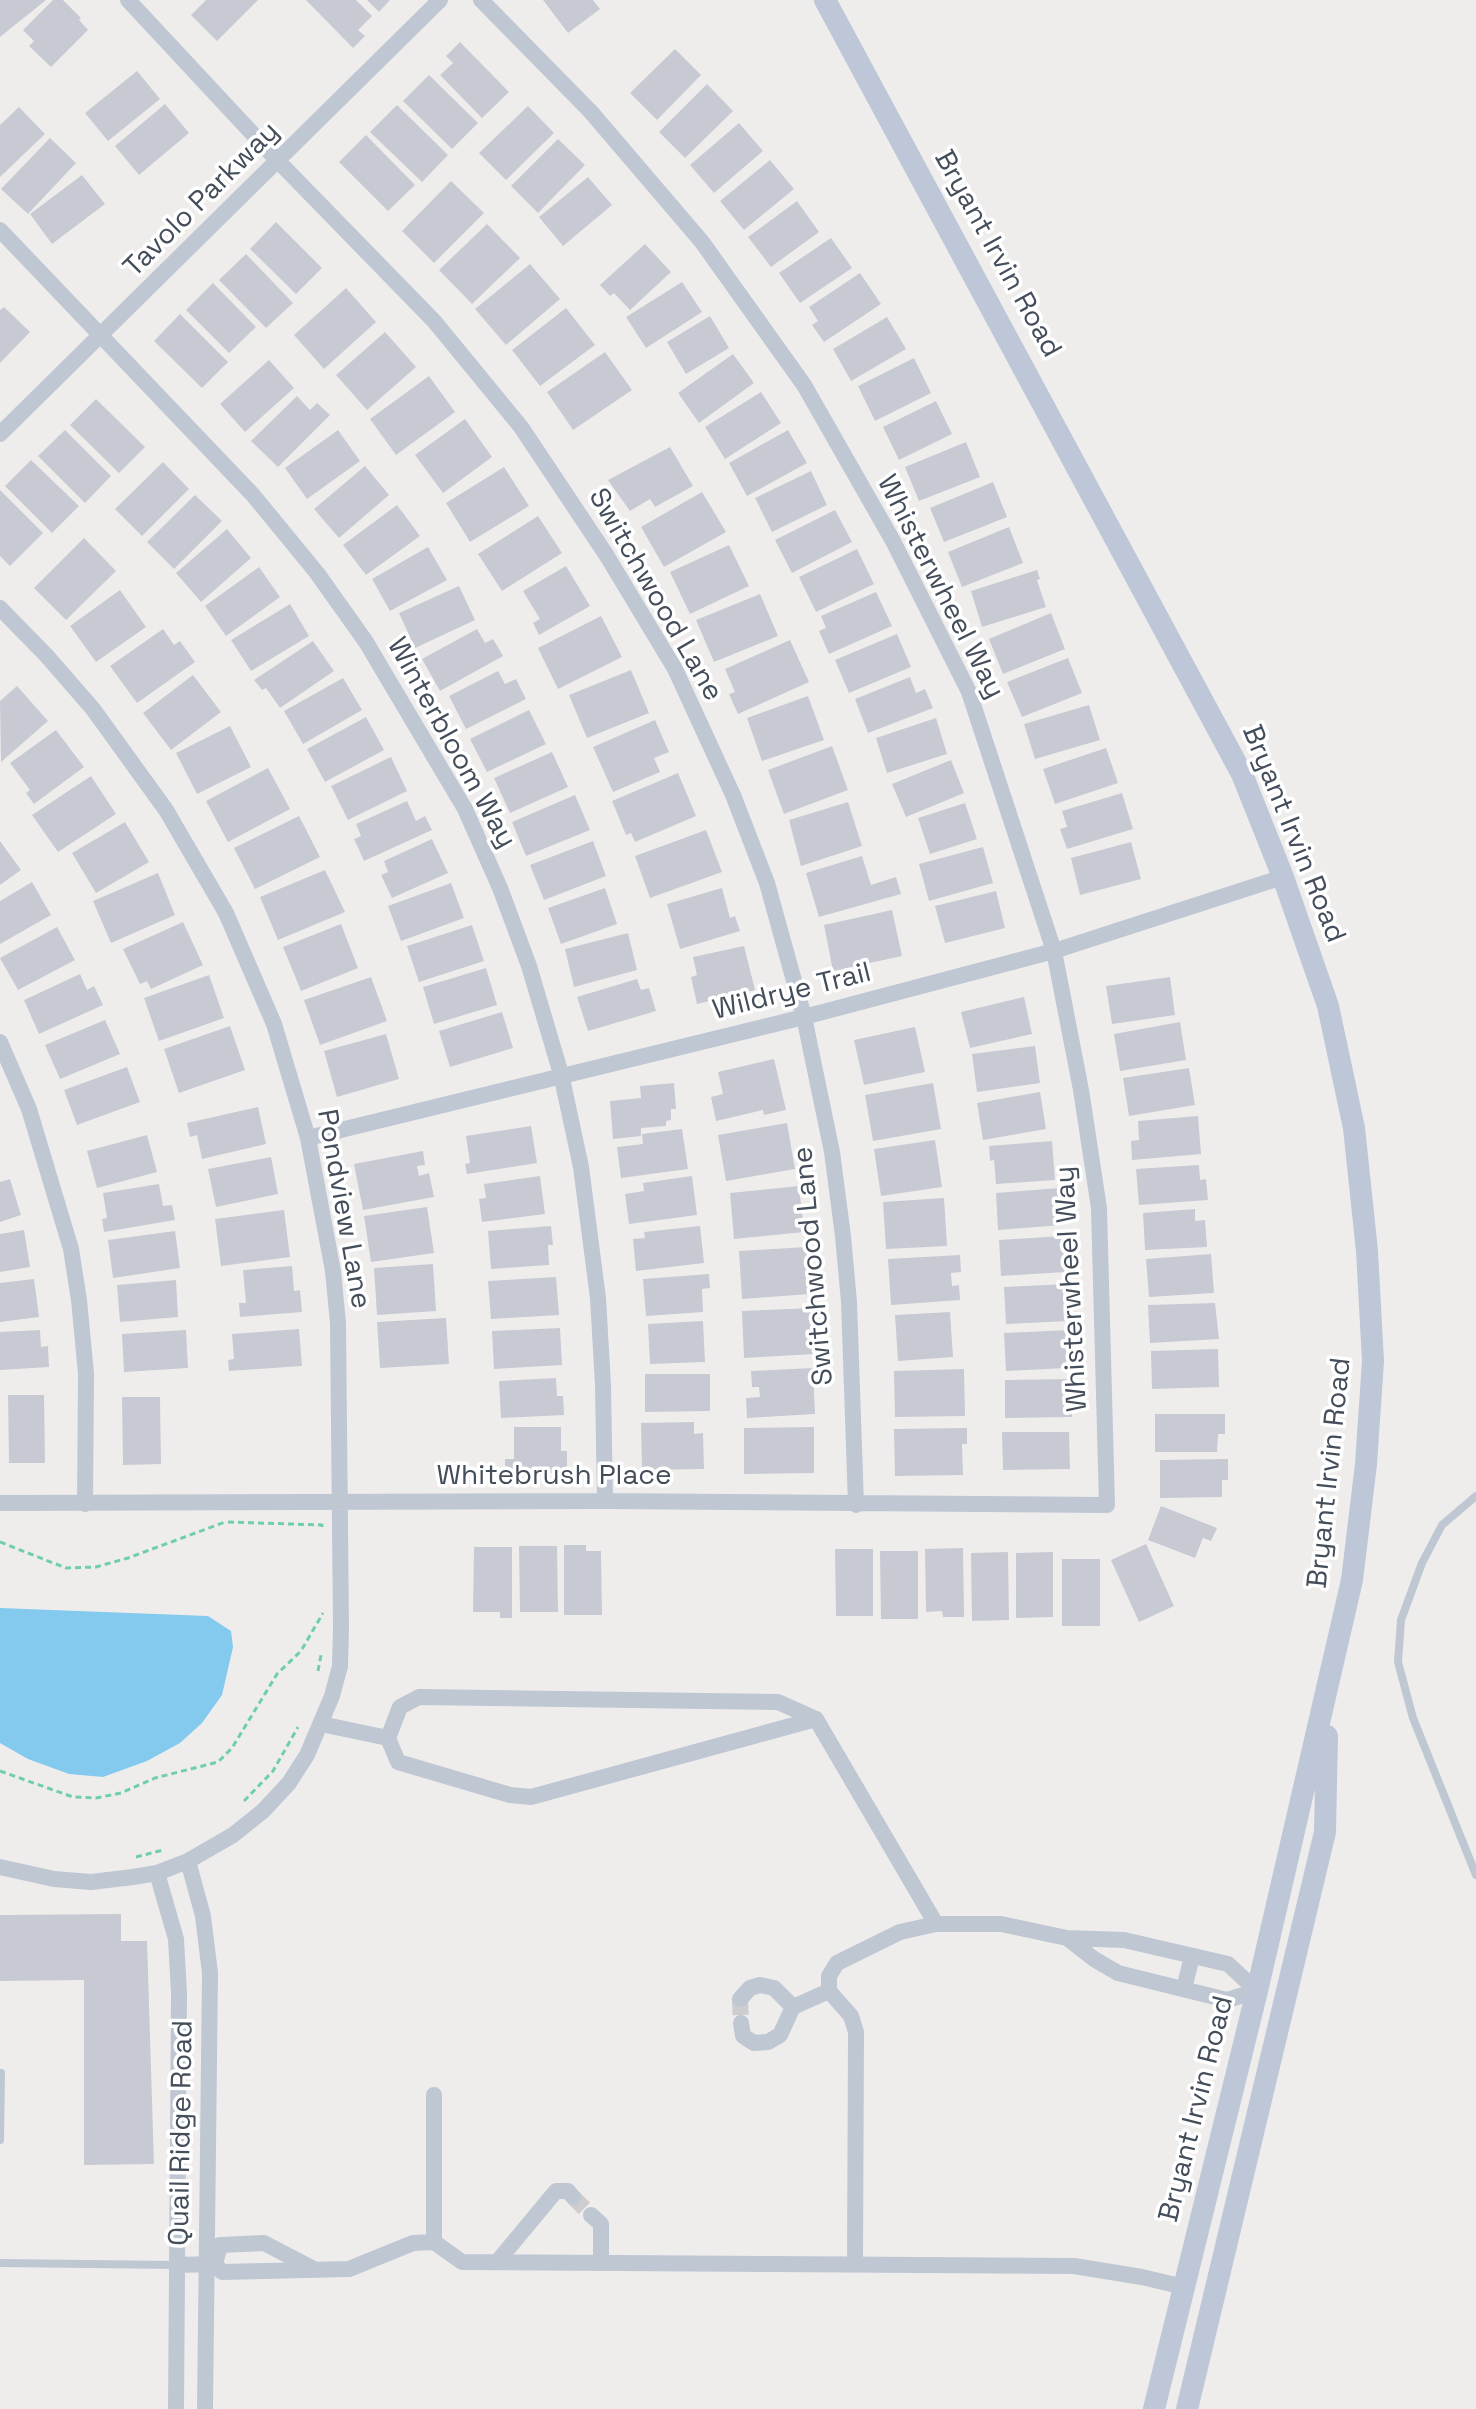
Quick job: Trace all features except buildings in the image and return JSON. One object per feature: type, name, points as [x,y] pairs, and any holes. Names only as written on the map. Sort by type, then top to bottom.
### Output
[{"type":"street","name":"Switchwood Lane","points":[[128,0],[278,161],[434,321],[521,427],[607,556],[675,669],[733,795],[767,883],[804,1017],[832,1152],[843,1236],[849,1302],[856,1505]]},
{"type":"street","name":"Tavolo Parkway","points":[[0,434],[440,0]]},
{"type":"street","name":"Whisterwheel Way","points":[[481,0],[591,112],[702,242],[804,385],[893,541],[969,692],[1054,951],[1081,1090],[1099,1208],[1107,1505]]},
{"type":"street","name":"Bryant Irvin Road","points":[[825,0],[1242,774],[1283,877],[1328,1006],[1354,1128],[1367,1251],[1373,1361],[1366,1464],[1352,1580],[1257,1991],[1154,2409]]},
{"type":"street","name":"Winterbloom Way","points":[[0,230],[253,495],[317,573],[366,642],[465,809],[500,888],[529,966],[561,1074],[581,1167],[597,1284],[605,1501]]},
{"type":"street","name":"Pondview Lane","points":[[0,608],[46,655],[120,743],[166,810],[226,913],[274,1024],[308,1138],[323,1209],[338,1323],[340,1502],[340,1666],[307,1755],[289,1783],[263,1811],[233,1835],[188,1861],[157,1873],[91,1882],[54,1879],[0,1867]]},
{"type":"street","name":"Wildrye Trail","points":[[308,1138],[804,1017],[1054,951],[1283,877]]},
{"type":"street","points":[[0,1042],[29,1109],[71,1249],[86,1374],[85,1504]]},
{"type":"street","name":"Whitebrush Place","points":[[0,1503],[605,1501],[1107,1505]]},
{"type":"street","name":"Bryant Irvin Road","points":[[1187,2409],[1325,1832],[1329,1683]]},
{"type":"street","points":[[816,1719],[531,1797],[510,1795],[398,1762],[388,1738],[400,1707],[419,1697],[778,1702],[816,1719],[936,1924]]},
{"type":"street","points":[[321,1724],[388,1738]]},
{"type":"street","name":"Quail Ridge Road","points":[[188,1861],[203,1916],[210,1973],[211,2264],[205,2409]]},
{"type":"street","name":"Quail Ridge Road","points":[[157,1873],[176,1939],[179,1993],[176,2409]]},
{"type":"street","points":[[855,2264],[856,2032],[851,2016],[829,1991],[829,1976],[837,1963],[900,1932],[936,1924],[1001,1924],[1067,1938],[1124,1940],[1228,1964],[1257,1991],[1284,1998]]},
{"type":"street","points":[[1067,1938],[1118,1973],[1227,2000],[1257,1991]]},
{"type":"street","points":[[1184,1989],[1192,1956]]},
{"type":"street","points":[[740,1999],[750,1988],[760,1985],[774,1988],[793,2007]]},
{"type":"street","points":[[741,2023],[743,2036],[754,2043],[768,2042],[780,2035],[793,2007],[829,1991]]},
{"type":"street","points":[[434,2095],[434,2242]]},
{"type":"street","points":[[497,2262],[556,2191],[568,2191],[573,2197]]},
{"type":"street","points":[[591,2215],[601,2224],[601,2263]]},
{"type":"street","points":[[177,2265],[211,2264],[222,2272],[349,2269],[413,2243],[434,2242],[462,2262],[1074,2266],[1184,2287]]},
{"type":"street","points":[[211,2264],[220,2245],[264,2243],[316,2269]]},
{"type":"lane","points":[[1476,1496],[1442,1525],[1422,1563],[1401,1620],[1398,1662],[1413,1718],[1476,1875]]},
{"type":"lane","points":[[0,2140],[1,2073]]},
{"type":"lane","points":[[0,2263],[177,2265]]},
{"type":"path","points":[[210,1522],[322,1525],[322,1540]]},
{"type":"path","points":[[0,1542],[66,1568],[96,1567],[225,1522]]},
{"type":"path","points":[[0,1771],[73,1797],[96,1798],[121,1793],[155,1778],[218,1762],[232,1748],[277,1674],[301,1651],[323,1613],[323,1628]]},
{"type":"path","points":[[319,1671],[323,1643]]},
{"type":"path","points":[[234,1809],[273,1771],[301,1718]]},
{"type":"path","points":[[131,1858],[174,1847]]},
{"type":"water","points":[[0,1608],[208,1616],[231,1631],[233,1647],[222,1695],[202,1723],[180,1743],[147,1761],[103,1777],[69,1774],[28,1759],[0,1743]]},
{"type":"tunnel","points":[[740,1999],[741,2023]]},
{"type":"tunnel","points":[[573,2197],[591,2215]]}]
